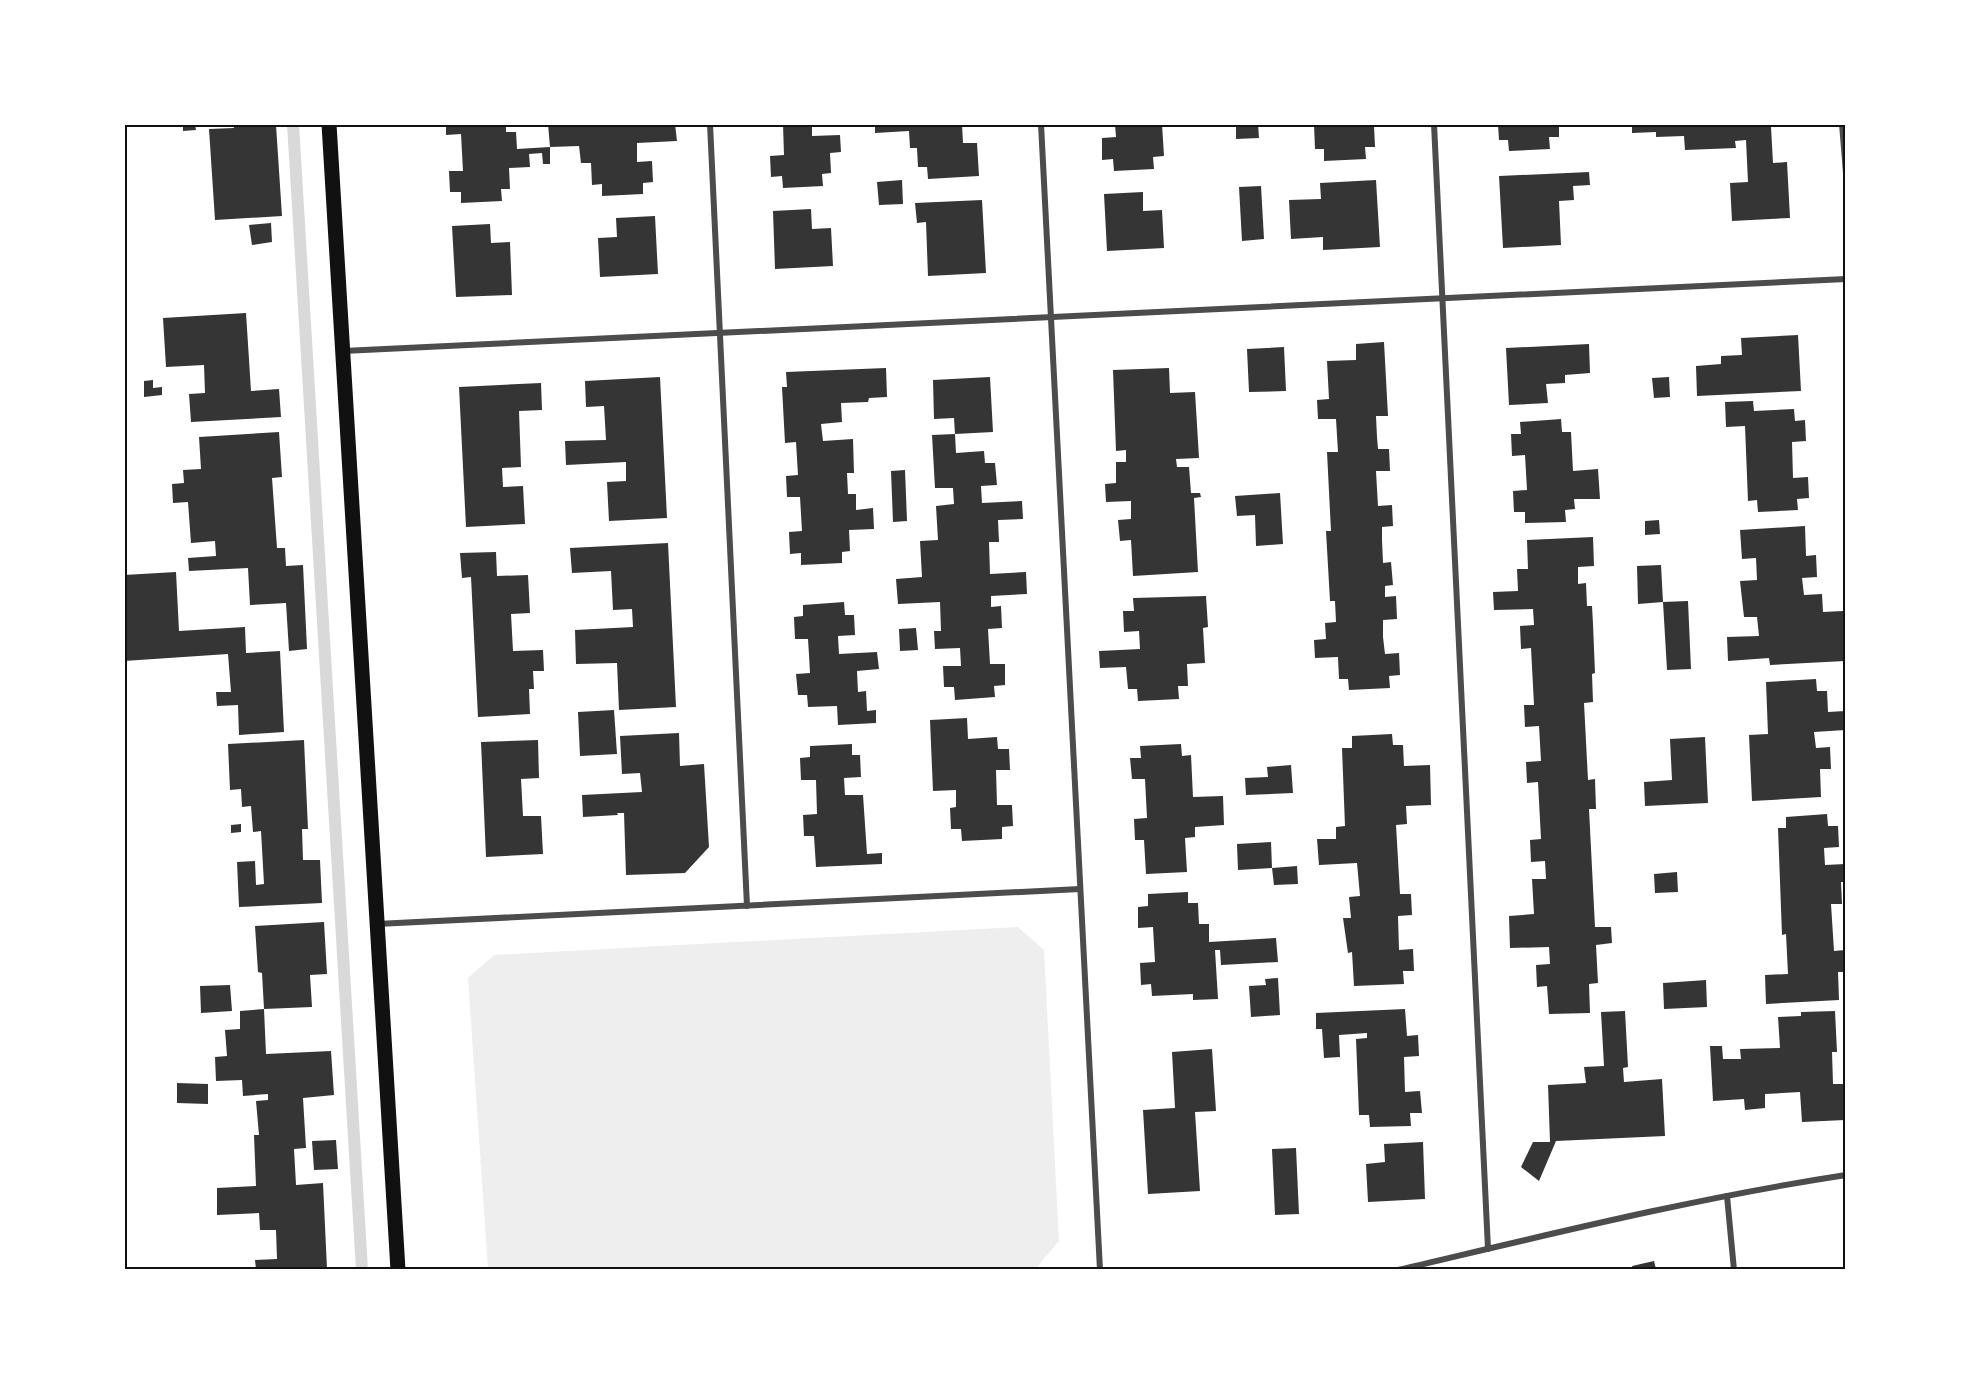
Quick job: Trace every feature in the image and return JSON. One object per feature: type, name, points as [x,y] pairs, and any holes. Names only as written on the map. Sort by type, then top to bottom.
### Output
[{"type":"main road","points":[[329,124],[398,1269]]},
{"type":"street","points":[[710,124],[747,906]]},
{"type":"street","points":[[1041,124],[1100,1269]]},
{"type":"street","points":[[1434,124],[1488,1249]]},
{"type":"street","points":[[1842,124],[1845,173]]},
{"type":"street","points":[[343,351],[1845,279]]},
{"type":"street","points":[[377,924],[1080,889]]},
{"type":"street","points":[[1398,1269],[1727,1196],[1845,1175]]},
{"type":"street","points":[[1727,1196],[1734,1269]]},
{"type":"shaded area","points":[[1018,927],[1044,950],[1059,1241],[1037,1267],[1008,1270],[488,1269],[468,978],[494,955]]},
{"type":"building","points":[[183,124],[195,124],[196,130],[183,131]]},
{"type":"building","points":[[233,124],[276,125],[282,216],[215,220],[209,129],[234,128]]},
{"type":"building","points":[[446,124],[506,124],[506,132],[516,132],[517,149],[550,147],[550,164],[543,164],[542,153],[529,154],[530,167],[509,168],[510,189],[501,189],[502,201],[461,203],[461,192],[450,192],[449,171],[463,171],[461,134],[446,135]]},
{"type":"building","points":[[548,124],[675,124],[677,141],[637,143],[637,162],[652,161],[653,182],[643,183],[643,194],[602,196],[602,184],[592,185],[591,163],[581,163],[579,146],[550,147]]},
{"type":"building","points":[[783,124],[812,124],[812,136],[840,135],[841,152],[830,153],[831,173],[822,174],[823,186],[783,188],[782,176],[771,177],[770,156],[784,155]]},
{"type":"building","points":[[875,124],[962,124],[963,143],[977,143],[979,176],[928,179],[927,167],[918,167],[917,148],[910,148],[909,131],[875,133]]},
{"type":"building","points":[[1115,124],[1162,124],[1164,156],[1153,157],[1154,169],[1114,171],[1113,159],[1102,160],[1102,138],[1116,137]]},
{"type":"building","points":[[1236,124],[1258,124],[1259,138],[1236,139]]},
{"type":"building","points":[[1314,124],[1374,125],[1375,147],[1365,147],[1366,159],[1324,161],[1324,149],[1315,149]]},
{"type":"building","points":[[1498,124],[1559,124],[1559,137],[1549,137],[1550,149],[1509,151],[1508,140],[1499,140]]},
{"type":"building","points":[[1632,124],[1779,124],[1779,126],[1771,127],[1773,163],[1787,162],[1790,218],[1732,221],[1730,183],[1748,182],[1746,140],[1735,141],[1736,148],[1685,150],[1684,136],[1656,137],[1656,132],[1632,133]]},
{"type":"building","points":[[1589,172],[1590,185],[1573,186],[1574,200],[1559,201],[1561,245],[1503,248],[1499,176]]},
{"type":"building","points":[[902,180],[903,204],[879,205],[877,182]]},
{"type":"building","points":[[1376,180],[1380,247],[1323,250],[1323,237],[1291,239],[1289,200],[1321,199],[1320,183]]},
{"type":"building","points":[[1261,186],[1264,239],[1242,241],[1239,187]]},
{"type":"building","points":[[1143,192],[1143,211],[1162,210],[1164,248],[1107,251],[1104,194]]},
{"type":"building","points":[[982,200],[986,273],[928,276],[926,222],[917,223],[915,203]]},
{"type":"building","points":[[811,209],[812,229],[831,228],[833,266],[775,269],[773,211]]},
{"type":"building","points":[[655,216],[658,274],[600,277],[598,238],[617,237],[616,218]]},
{"type":"building","points":[[271,223],[272,242],[252,245],[249,225]]},
{"type":"building","points":[[490,224],[491,243],[510,242],[512,295],[456,297],[452,226]]},
{"type":"building","points":[[246,313],[251,391],[279,389],[281,417],[191,422],[189,394],[205,393],[204,365],[166,367],[163,318]]},
{"type":"building","points":[[1798,335],[1801,391],[1697,396],[1696,366],[1721,364],[1721,356],[1742,355],[1741,338]]},
{"type":"building","points":[[1384,342],[1388,416],[1376,416],[1378,449],[1389,449],[1390,471],[1376,471],[1378,506],[1392,505],[1393,526],[1382,527],[1383,563],[1391,562],[1393,585],[1385,586],[1385,597],[1396,596],[1397,619],[1383,620],[1383,637],[1385,654],[1399,653],[1400,675],[1389,676],[1390,688],[1349,690],[1348,679],[1339,679],[1338,657],[1315,658],[1314,640],[1326,639],[1325,623],[1336,622],[1335,601],[1330,601],[1326,531],[1331,531],[1327,452],[1338,452],[1336,419],[1318,419],[1317,400],[1329,399],[1327,361],[1356,360],[1356,344]]},
{"type":"building","points":[[1589,344],[1590,373],[1565,375],[1565,383],[1546,384],[1548,403],[1509,405],[1506,348]]},
{"type":"building","points":[[1284,347],[1286,391],[1249,392],[1247,349]]},
{"type":"building","points":[[886,368],[887,397],[869,398],[868,402],[841,403],[842,422],[821,424],[823,441],[853,439],[854,473],[847,473],[848,494],[856,494],[856,510],[873,508],[874,529],[849,530],[850,551],[842,552],[842,563],[801,565],[801,553],[790,554],[789,532],[802,531],[800,497],[787,497],[786,476],[798,475],[796,442],[785,443],[782,387],[787,387],[786,372]]},
{"type":"building","points":[[1169,368],[1170,393],[1195,392],[1199,458],[1176,459],[1177,467],[1189,467],[1191,493],[1200,493],[1201,497],[1194,498],[1198,572],[1133,576],[1131,540],[1120,541],[1118,520],[1131,519],[1131,501],[1106,502],[1105,484],[1116,483],[1116,462],[1126,462],[1126,450],[1116,451],[1113,370]]},
{"type":"building","points":[[660,377],[667,518],[609,521],[607,482],[626,481],[626,462],[566,465],[565,441],[606,440],[604,406],[586,407],[585,381]]},
{"type":"building","points":[[990,377],[993,432],[955,434],[954,418],[934,419],[933,380]]},
{"type":"building","points":[[1669,377],[1670,397],[1654,398],[1652,378]]},
{"type":"building","points":[[153,380],[153,388],[162,387],[162,395],[144,397],[144,381]]},
{"type":"building","points":[[541,383],[542,410],[519,411],[521,467],[502,468],[503,487],[523,486],[525,524],[466,527],[459,387]]},
{"type":"building","points":[[1753,401],[1754,411],[1794,409],[1795,421],[1805,420],[1806,441],[1792,442],[1793,478],[1808,477],[1809,498],[1797,499],[1798,510],[1758,512],[1757,500],[1748,501],[1745,426],[1726,427],[1725,402]]},
{"type":"building","points":[[1561,419],[1562,432],[1571,432],[1573,471],[1598,469],[1600,499],[1574,499],[1575,509],[1565,510],[1566,522],[1525,523],[1525,512],[1514,512],[1513,491],[1527,490],[1525,455],[1512,456],[1511,434],[1521,434],[1520,422]]},
{"type":"building","points":[[279,432],[282,477],[272,478],[277,548],[285,548],[286,566],[303,565],[307,649],[289,651],[286,603],[250,605],[248,568],[189,571],[188,558],[216,556],[215,541],[191,543],[188,502],[173,503],[172,484],[184,483],[183,470],[201,469],[199,437]]},
{"type":"building","points":[[955,434],[956,453],[984,451],[985,463],[995,463],[997,485],[981,486],[982,503],[1022,501],[1023,519],[998,520],[999,542],[989,542],[990,574],[1026,572],[1027,594],[991,596],[991,607],[1001,606],[1002,628],[988,629],[990,664],[1005,664],[1005,685],[994,686],[995,697],[955,700],[954,687],[944,687],[943,666],[961,666],[960,648],[935,649],[934,631],[941,631],[940,602],[898,604],[896,579],[922,577],[920,541],[938,540],[936,506],[954,504],[953,488],[935,488],[932,435]]},
{"type":"building","points":[[905,470],[907,521],[893,522],[891,471]]},
{"type":"building","points":[[1280,493],[1283,544],[1256,546],[1255,515],[1237,516],[1235,496]]},
{"type":"building","points":[[1659,520],[1660,534],[1645,535],[1645,521]]},
{"type":"building","points":[[1805,526],[1806,556],[1816,555],[1817,577],[1802,578],[1804,595],[1822,594],[1823,612],[1843,611],[1845,661],[1770,665],[1769,658],[1728,661],[1727,637],[1759,636],[1757,617],[1744,617],[1740,581],[1757,580],[1756,558],[1742,559],[1740,530]]},
{"type":"building","points":[[1593,537],[1594,566],[1578,567],[1578,584],[1586,583],[1587,606],[1592,606],[1593,624],[1595,673],[1592,674],[1593,702],[1584,703],[1588,780],[1595,779],[1596,809],[1589,809],[1595,927],[1611,927],[1612,943],[1596,945],[1598,983],[1589,984],[1590,1013],[1549,1014],[1547,986],[1537,987],[1536,965],[1550,964],[1549,947],[1510,948],[1509,916],[1534,914],[1532,879],[1546,879],[1545,861],[1531,862],[1530,840],[1541,839],[1538,782],[1527,783],[1526,762],[1541,761],[1539,726],[1525,727],[1524,705],[1534,705],[1531,648],[1521,649],[1520,626],[1534,625],[1533,609],[1494,610],[1493,592],[1518,591],[1517,569],[1528,569],[1527,540]]},
{"type":"building","points":[[668,543],[676,707],[619,710],[617,663],[576,664],[575,630],[633,627],[632,609],[613,610],[611,571],[572,573],[570,548]]},
{"type":"building","points":[[496,552],[497,576],[528,575],[530,613],[511,614],[513,651],[543,650],[544,671],[533,671],[534,689],[529,689],[530,714],[478,717],[471,577],[462,578],[460,553]]},
{"type":"building","points":[[1661,565],[1663,602],[1638,604],[1637,566]]},
{"type":"building","points":[[176,572],[179,631],[245,627],[246,653],[280,651],[284,732],[239,735],[238,705],[217,706],[216,692],[231,692],[228,654],[124,661],[124,575]]},
{"type":"building","points":[[1206,596],[1208,627],[1203,628],[1205,663],[1187,664],[1188,686],[1178,686],[1179,699],[1138,701],[1137,689],[1128,689],[1126,667],[1100,668],[1099,651],[1140,649],[1139,631],[1124,632],[1123,611],[1134,611],[1133,598]]},
{"type":"building","points":[[1688,601],[1691,669],[1667,670],[1663,602]]},
{"type":"building","points":[[844,602],[845,615],[854,615],[855,635],[838,636],[839,654],[877,652],[879,669],[857,671],[858,692],[866,691],[867,711],[876,710],[876,723],[838,725],[837,706],[808,707],[807,695],[798,695],[796,674],[810,673],[808,639],[795,639],[794,617],[803,616],[803,605]]},
{"type":"building","points":[[916,628],[918,650],[900,651],[899,629]]},
{"type":"building","points":[[1816,679],[1817,691],[1827,691],[1828,712],[1845,711],[1845,730],[1814,732],[1816,748],[1830,747],[1831,769],[1820,769],[1821,797],[1752,801],[1749,735],[1768,734],[1766,682]]},
{"type":"building","points":[[614,710],[617,754],[580,756],[578,712]]},
{"type":"building","points":[[967,718],[968,739],[997,737],[998,749],[1009,749],[1010,770],[996,770],[997,805],[1012,805],[1013,826],[1002,827],[1002,839],[962,841],[961,829],[951,829],[950,808],[956,807],[956,790],[933,791],[930,720]]},
{"type":"building","points":[[679,733],[680,766],[704,764],[709,847],[685,873],[626,875],[624,813],[583,817],[582,795],[642,792],[640,773],[622,774],[620,736]]},
{"type":"building","points":[[1392,734],[1393,745],[1403,745],[1404,766],[1430,765],[1431,805],[1406,806],[1407,824],[1396,825],[1400,894],[1411,894],[1412,915],[1398,916],[1399,950],[1413,949],[1414,971],[1403,971],[1404,984],[1354,986],[1352,952],[1348,953],[1343,918],[1351,918],[1349,897],[1360,896],[1357,863],[1319,865],[1317,839],[1336,839],[1336,827],[1345,826],[1342,748],[1352,748],[1352,736]]},
{"type":"building","points":[[1705,737],[1708,803],[1645,806],[1644,782],[1672,780],[1670,739]]},
{"type":"building","points":[[304,740],[308,829],[302,829],[303,860],[320,860],[322,903],[239,907],[237,862],[255,861],[256,885],[264,884],[261,831],[253,832],[251,806],[242,807],[241,789],[230,790],[228,744]]},
{"type":"building","points":[[538,740],[539,778],[521,779],[523,816],[541,816],[543,854],[486,857],[481,742]]},
{"type":"building","points":[[852,744],[852,755],[860,755],[861,777],[844,778],[845,795],[863,795],[867,854],[882,853],[882,864],[816,867],[814,836],[804,836],[803,815],[817,814],[816,780],[801,780],[800,758],[810,757],[810,746]]},
{"type":"building","points":[[1181,744],[1182,756],[1191,755],[1193,797],[1223,796],[1224,825],[1195,827],[1195,837],[1185,838],[1187,872],[1146,874],[1144,840],[1135,840],[1134,819],[1147,818],[1145,779],[1132,779],[1130,758],[1141,758],[1140,746]]},
{"type":"building","points":[[1291,765],[1293,793],[1246,795],[1245,778],[1268,777],[1267,767]]},
{"type":"building","points":[[1827,814],[1828,826],[1838,826],[1839,847],[1824,848],[1825,865],[1845,864],[1845,882],[1841,882],[1842,904],[1831,904],[1834,951],[1845,950],[1845,972],[1838,972],[1839,1000],[1766,1004],[1765,975],[1788,974],[1786,934],[1782,935],[1778,828],[1786,828],[1786,817]]},
{"type":"building","points":[[241,824],[241,832],[231,833],[231,825]]},
{"type":"building","points":[[1271,842],[1272,868],[1238,870],[1237,844]]},
{"type":"building","points":[[1297,866],[1298,884],[1274,885],[1272,868]]},
{"type":"building","points":[[1677,872],[1678,892],[1655,893],[1654,874]]},
{"type":"building","points":[[1188,892],[1188,903],[1198,903],[1199,924],[1209,924],[1209,942],[1276,938],[1278,962],[1221,965],[1220,950],[1215,950],[1218,999],[1193,1000],[1193,994],[1152,996],[1151,984],[1141,985],[1140,963],[1155,962],[1153,927],[1138,928],[1138,907],[1148,906],[1148,894]]},
{"type":"building","points":[[324,922],[327,974],[310,975],[312,1007],[264,1009],[262,973],[258,972],[255,926]]},
{"type":"building","points":[[1278,978],[1280,1015],[1251,1017],[1249,986],[1266,985],[1265,979]]},
{"type":"building","points":[[1706,980],[1707,1007],[1664,1009],[1663,983]]},
{"type":"building","points":[[230,985],[232,1011],[201,1013],[200,986]]},
{"type":"building","points":[[264,1009],[266,1054],[331,1051],[334,1095],[303,1098],[306,1148],[294,1149],[296,1185],[323,1183],[327,1269],[256,1269],[255,1260],[277,1259],[276,1230],[260,1230],[259,1213],[217,1215],[217,1188],[256,1186],[254,1135],[259,1135],[256,1101],[268,1100],[268,1094],[243,1096],[242,1080],[216,1081],[215,1057],[227,1056],[225,1030],[240,1029],[240,1011]]},
{"type":"building","points":[[1405,1009],[1407,1036],[1418,1035],[1419,1056],[1404,1057],[1405,1092],[1420,1091],[1422,1113],[1410,1113],[1411,1126],[1370,1127],[1369,1115],[1359,1115],[1356,1039],[1367,1038],[1367,1033],[1339,1035],[1340,1057],[1324,1058],[1322,1029],[1316,1029],[1316,1013]]},
{"type":"building","points":[[1625,1011],[1628,1067],[1623,1068],[1624,1082],[1662,1079],[1665,1136],[1556,1141],[1539,1181],[1521,1167],[1533,1142],[1550,1142],[1548,1085],[1586,1083],[1584,1067],[1604,1066],[1601,1012]]},
{"type":"building","points":[[1835,1011],[1837,1052],[1832,1052],[1833,1084],[1845,1084],[1845,1120],[1802,1122],[1800,1092],[1765,1094],[1765,1108],[1745,1110],[1744,1099],[1713,1101],[1710,1046],[1722,1046],[1723,1059],[1741,1059],[1740,1049],[1780,1048],[1778,1017],[1801,1016],[1801,1012]]},
{"type":"building","points":[[1212,1049],[1216,1111],[1195,1112],[1200,1191],[1148,1194],[1143,1110],[1175,1108],[1172,1052]]},
{"type":"building","points":[[177,1083],[208,1084],[208,1104],[177,1103]]},
{"type":"building","points":[[336,1140],[338,1169],[314,1170],[312,1141]]},
{"type":"building","points":[[1423,1142],[1425,1199],[1368,1202],[1366,1164],[1385,1162],[1384,1144]]},
{"type":"building","points":[[1296,1148],[1299,1214],[1275,1215],[1272,1149]]},
{"type":"building","points":[[1654,1261],[1656,1269],[1633,1269],[1632,1266]]},
{"type":"waterway","points":[[293,124],[362,1270]]}]
